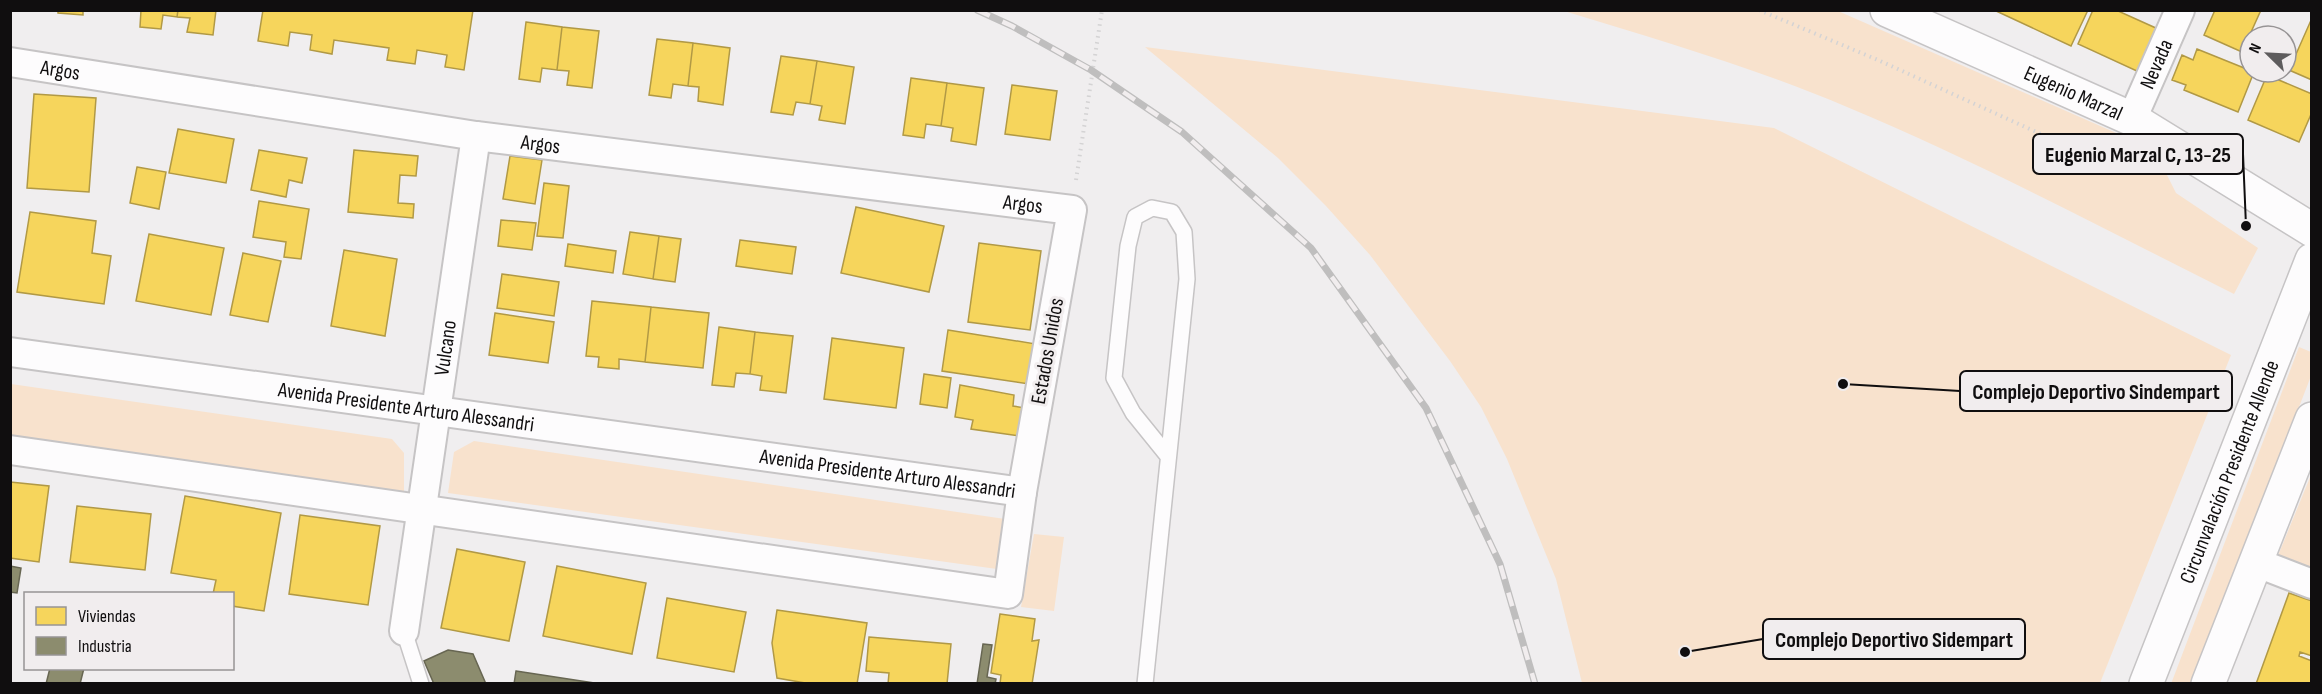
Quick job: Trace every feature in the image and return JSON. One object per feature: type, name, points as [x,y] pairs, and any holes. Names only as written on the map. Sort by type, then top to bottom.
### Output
[{"type":"main road","name":"Eugenio Marzal","points":[[1887,10],[2132,119],[2312,230]]},
{"type":"main road","name":"Circunvalación Presidente Allende","points":[[2146,684],[2312,260]]},
{"type":"main road","points":[[2208,684],[2312,419]]},
{"type":"street","name":"Nevada","points":[[2132,119],[2180,10]]},
{"type":"street","name":"Argos","points":[[10,62],[476,136],[1072,210]]},
{"type":"street","name":"Vulcano","points":[[404,631],[476,136]]},
{"type":"street","name":"Estados Unidos","points":[[1022,492],[1072,210]]},
{"type":"street","name":"Avenida Presidente Arturo Alessandri","points":[[10,352],[1022,492],[1008,594],[10,450]]},
{"type":"street","points":[[2255,562],[2312,584]]},
{"type":"lane","points":[[1145,684],[1187,279],[1184,232],[1172,212],[1152,208],[1135,217],[1128,246],[1114,378],[1133,413],[1167,455]]},
{"type":"lane","points":[[404,631],[421,684]]},
{"type":"path","points":[[1072,210],[1102,10]]},
{"type":"path","points":[[1759,10],[1878,60],[2111,166],[2132,119]]},
{"type":"shaded area","points":[[1564,11],[1838,11],[2123,136],[2158,157],[2176,193],[2258,248],[2234,294],[1994,173],[1847,107],[1742,67]]},
{"type":"shaded area","points":[[1145,47],[1774,128],[2231,355],[2100,683],[1582,683],[1556,579],[1507,459],[1481,407],[1450,361],[1370,255],[1326,206],[1278,158]]},
{"type":"shaded area","points":[[2299,347],[2311,352],[2311,376],[2192,683],[2171,684]]},
{"type":"shaded area","points":[[11,384],[392,439],[404,453],[404,493],[11,438]]},
{"type":"shaded area","points":[[474,441],[1005,519],[997,569],[448,493],[454,452]]},
{"type":"shaded area","points":[[2311,475],[2311,571],[2277,558]]},
{"type":"shaded area","points":[[1034,534],[1064,537],[1054,611],[1021,607]]},
{"type":"building: Viviendas","points":[[58,10],[83,10],[83,15],[58,13]]},
{"type":"building: Viviendas","points":[[141,10],[178,10],[177,17],[163,15],[161,29],[140,27]]},
{"type":"building: Viviendas","points":[[178,10],[216,10],[213,35],[187,32],[190,18],[177,17]]},
{"type":"building: Viviendas","points":[[263,10],[473,10],[464,70],[445,67],[447,55],[417,50],[415,64],[387,60],[389,48],[334,40],[332,54],[310,50],[312,35],[290,32],[288,46],[258,41]]},
{"type":"building: Viviendas","points":[[1994,10],[2088,10],[2071,46]]},
{"type":"building: Viviendas","points":[[2093,10],[2116,10],[2158,29],[2139,72],[2078,44]]},
{"type":"building: Viviendas","points":[[2215,10],[2261,10],[2255,24],[2238,24],[2238,50],[2204,35]]},
{"type":"building: Viviendas","points":[[2312,18],[2312,80],[2298,74],[2298,50]]},
{"type":"building: Viviendas","points":[[526,22],[562,27],[557,70],[542,68],[540,82],[519,79]]},
{"type":"building: Viviendas","points":[[562,27],[599,31],[592,88],[567,85],[569,71],[557,70]]},
{"type":"building: Viviendas","points":[[657,39],[693,43],[688,86],[673,84],[671,98],[649,95]]},
{"type":"building: Viviendas","points":[[693,43],[730,48],[723,105],[698,101],[699,87],[688,86]]},
{"type":"building: Viviendas","points":[[2197,49],[2238,66],[2238,84],[2249,84],[2238,112],[2184,90],[2186,85],[2172,80],[2182,55],[2193,60]]},
{"type":"building: Viviendas","points":[[781,56],[817,61],[810,104],[796,102],[793,115],[771,112]]},
{"type":"building: Viviendas","points":[[817,61],[854,67],[845,124],[819,120],[822,106],[810,104]]},
{"type":"building: Viviendas","points":[[911,78],[947,83],[941,126],[926,124],[924,138],[903,135]]},
{"type":"building: Viviendas","points":[[947,83],[984,88],[976,145],[951,141],[953,128],[941,126]]},
{"type":"building: Viviendas","points":[[2263,84],[2288,84],[2312,94],[2312,112],[2299,142],[2248,120]]},
{"type":"building: Viviendas","points":[[1012,85],[1057,91],[1050,140],[1005,134]]},
{"type":"building: Viviendas","points":[[34,94],[96,98],[89,192],[27,188]]},
{"type":"building: Viviendas","points":[[178,129],[234,139],[226,183],[169,173]]},
{"type":"building: Viviendas","points":[[259,150],[307,158],[302,183],[289,180],[286,197],[251,190]]},
{"type":"building: Viviendas","points":[[354,150],[418,156],[416,176],[400,175],[398,203],[414,204],[413,218],[348,212]]},
{"type":"building: Viviendas","points":[[510,156],[542,160],[535,204],[503,199]]},
{"type":"building: Viviendas","points":[[137,167],[166,172],[159,209],[130,203]]},
{"type":"building: Viviendas","points":[[544,183],[569,186],[563,238],[537,236]]},
{"type":"building: Viviendas","points":[[259,201],[309,209],[301,259],[284,257],[286,242],[253,237]]},
{"type":"building: Viviendas","points":[[856,207],[944,226],[929,292],[841,273]]},
{"type":"building: Viviendas","points":[[30,212],[96,221],[92,253],[111,256],[104,304],[17,292]]},
{"type":"building: Viviendas","points":[[501,220],[536,223],[532,250],[498,246]]},
{"type":"building: Viviendas","points":[[630,232],[659,236],[653,279],[623,274]]},
{"type":"building: Viviendas","points":[[149,234],[224,248],[211,315],[136,301]]},
{"type":"building: Viviendas","points":[[659,236],[681,239],[675,282],[653,279]]},
{"type":"building: Viviendas","points":[[740,240],[796,247],[792,274],[736,266]]},
{"type":"building: Viviendas","points":[[979,243],[1041,251],[1030,330],[968,322]]},
{"type":"building: Viviendas","points":[[568,244],[616,251],[613,273],[565,266]]},
{"type":"building: Viviendas","points":[[344,250],[397,259],[385,336],[331,326]]},
{"type":"building: Viviendas","points":[[243,253],[281,261],[268,322],[230,315]]},
{"type":"building: Viviendas","points":[[502,274],[559,282],[554,316],[497,308]]},
{"type":"building: Viviendas","points":[[592,301],[651,307],[645,362],[619,359],[619,369],[598,367],[599,357],[586,356]]},
{"type":"building: Viviendas","points":[[651,307],[709,313],[703,368],[645,362]]},
{"type":"building: Viviendas","points":[[495,313],[554,322],[548,363],[489,355]]},
{"type":"building: Viviendas","points":[[719,327],[755,332],[750,374],[736,373],[734,387],[712,385]]},
{"type":"building: Viviendas","points":[[948,330],[1036,344],[1029,384],[942,371]]},
{"type":"building: Viviendas","points":[[755,332],[793,336],[786,393],[760,390],[762,376],[750,374]]},
{"type":"building: Viviendas","points":[[832,338],[904,348],[896,408],[824,399]]},
{"type":"building: Viviendas","points":[[924,374],[951,378],[947,408],[920,404]]},
{"type":"building: Viviendas","points":[[960,385],[1014,395],[1013,406],[1025,408],[1019,436],[971,429],[973,420],[955,417]]},
{"type":"building: Viviendas","points":[[10,482],[49,486],[39,562],[10,558]]},
{"type":"building: Viviendas","points":[[185,496],[281,513],[264,611],[234,606],[234,592],[213,592],[216,580],[171,573]]},
{"type":"building: Viviendas","points":[[77,506],[151,514],[145,570],[70,562]]},
{"type":"building: Viviendas","points":[[300,515],[380,526],[368,605],[289,594]]},
{"type":"building: Viviendas","points":[[457,549],[525,562],[509,641],[441,628]]},
{"type":"building: Viviendas","points":[[557,566],[646,583],[632,654],[543,636]]},
{"type":"building: Viviendas","points":[[2289,593],[2312,601],[2312,656],[2300,652],[2299,656],[2312,661],[2312,684],[2256,684]]},
{"type":"building: Viviendas","points":[[667,598],[746,612],[734,672],[657,658]]},
{"type":"building: Viviendas","points":[[777,610],[867,623],[857,684],[811,684],[777,678],[772,643]]},
{"type":"building: Viviendas","points":[[1000,614],[1035,619],[1032,641],[1039,640],[1032,684],[1000,684],[1001,675],[991,673]]},
{"type":"building: Viviendas","points":[[869,637],[951,644],[947,684],[888,684],[889,673],[866,671]]},
{"type":"building: Industria","points":[[10,566],[21,568],[17,593],[10,592]]},
{"type":"building: Industria","points":[[983,644],[992,645],[987,677],[996,679],[995,684],[977,684]]},
{"type":"building: Industria","points":[[448,650],[473,654],[486,684],[434,684],[424,661]]},
{"type":"building: Industria","points":[[50,670],[84,670],[80,684],[46,684]]},
{"type":"building: Industria","points":[[516,671],[601,684],[514,684]]},
{"type":"railway","points":[[977,10],[1012,26],[1091,70],[1182,132],[1311,248],[1426,408],[1500,564],[1535,684]]},
{"type":"place","name":"Eugenio Marzal C, 13-25","points":[[2246,226]]},
{"type":"place","name":"Complejo Deportivo Sindempart","points":[[1843,384]]},
{"type":"place","name":"Complejo Deportivo Sidempart","points":[[1685,652]]}]
